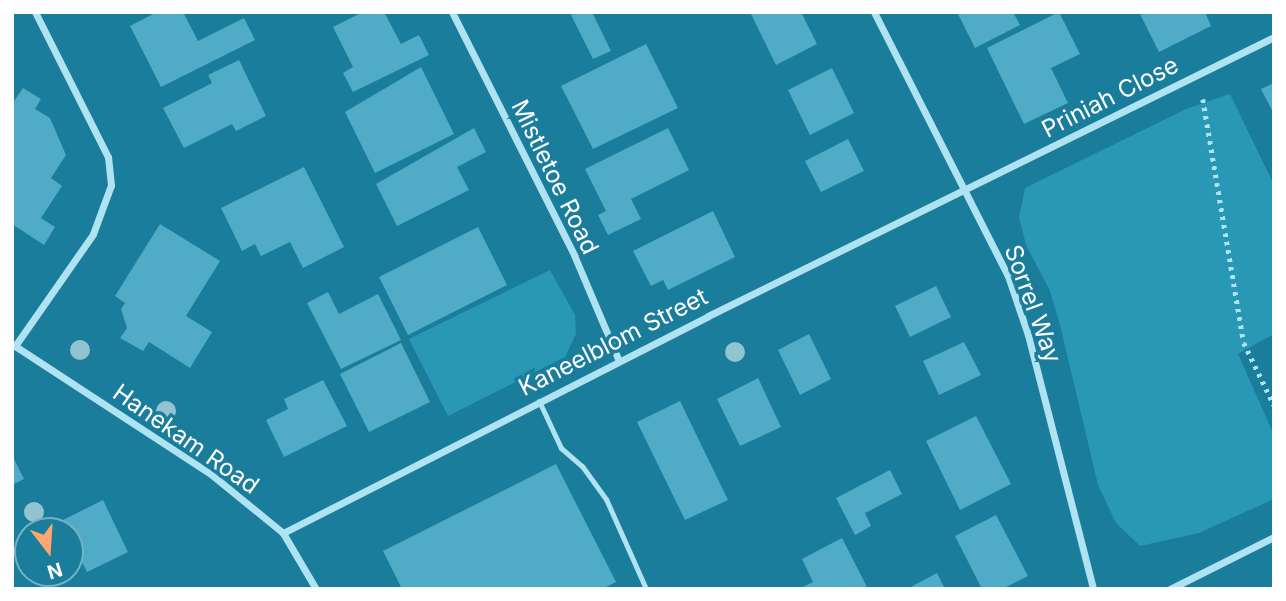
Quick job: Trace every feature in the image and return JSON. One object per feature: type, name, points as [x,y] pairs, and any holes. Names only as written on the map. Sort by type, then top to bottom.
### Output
[{"type":"street","points":[[14,345],[93,234],[104,215],[111,185],[108,157],[35,12]]},
{"type":"street","name":"Mistletoe Road","points":[[452,12],[574,255],[619,361]]},
{"type":"street","name":"Sorrel Way","points":[[874,12],[1008,276],[1028,335],[1093,589]]},
{"type":"street","name":"Priniah Close","points":[[964,192],[1274,37]]},
{"type":"street","name":"Kaneelblom Street","points":[[283,533],[539,401],[964,192]]},
{"type":"street","name":"Hanekam Road","points":[[14,345],[212,475],[283,533],[316,589]]},
{"type":"street","points":[[1170,589],[1274,537]]},
{"type":"lane","points":[[539,401],[561,448],[582,466],[606,499],[646,589]]},
{"type":"path","points":[[1199,74],[1244,343],[1274,405]]},
{"type":"shaded area","points":[[1230,94],[1274,185],[1274,334],[1238,354],[1274,435],[1274,499],[1199,533],[1140,546],[1116,523],[1098,485],[1050,291],[1026,245],[1019,217],[1025,188],[1186,109]]},
{"type":"shaded area","points":[[550,270],[575,315],[576,334],[565,357],[448,416],[409,339]]},
{"type":"building","points":[[157,12],[183,12],[198,41],[244,18],[255,40],[161,87],[130,26]]},
{"type":"building","points":[[363,12],[384,12],[401,44],[419,35],[429,55],[353,92],[343,73],[353,67],[333,27]]},
{"type":"building","points":[[577,12],[592,12],[611,51],[593,59],[571,15]]},
{"type":"building","points":[[750,12],[801,12],[817,44],[776,65]]},
{"type":"building","points":[[957,12],[1013,12],[1020,25],[975,48]]},
{"type":"building","points":[[1059,12],[1080,54],[1051,68],[1068,103],[1024,124],[987,48]]},
{"type":"building","points":[[1139,12],[1205,12],[1211,26],[1159,52]]},
{"type":"building","points":[[646,44],[678,108],[593,149],[561,86]]},
{"type":"building","points":[[239,60],[266,116],[236,131],[232,124],[184,148],[163,108],[212,83],[208,75]]},
{"type":"building","points":[[421,67],[454,134],[375,173],[345,112]]},
{"type":"building","points":[[832,68],[854,113],[810,135],[788,90]]},
{"type":"building","points":[[1274,83],[1274,114],[1261,89]]},
{"type":"building","points":[[23,88],[41,99],[35,109],[50,118],[66,155],[51,178],[62,186],[41,218],[55,227],[44,245],[12,224],[12,104]]},
{"type":"building","points":[[474,128],[486,152],[457,167],[469,190],[397,226],[376,184]]},
{"type":"building","points":[[668,128],[689,170],[631,199],[641,219],[608,235],[598,215],[606,211],[585,169]]},
{"type":"building","points":[[848,139],[864,171],[821,192],[805,161]]},
{"type":"building","points":[[304,167],[344,247],[303,268],[290,242],[261,256],[255,244],[242,251],[221,208]]},
{"type":"building","points":[[713,211],[735,257],[668,290],[663,280],[651,286],[633,251]]},
{"type":"building","points":[[160,224],[220,261],[186,316],[212,332],[190,368],[149,342],[143,351],[120,338],[127,328],[121,309],[125,303],[115,296]]},
{"type":"building","points":[[478,227],[507,285],[408,335],[379,277]]},
{"type":"building","points":[[936,286],[951,317],[910,337],[895,306]]},
{"type":"building","points":[[328,292],[339,314],[378,294],[401,340],[341,369],[307,303]]},
{"type":"building","points":[[809,334],[831,379],[800,395],[778,350]]},
{"type":"building","points":[[964,342],[981,375],[939,395],[923,361]]},
{"type":"building","points":[[401,343],[430,402],[369,432],[340,374]]},
{"type":"building","points":[[758,378],[781,427],[740,446],[717,399]]},
{"type":"building","points":[[323,380],[347,426],[284,457],[266,420],[288,409],[284,399]]},
{"type":"building","points":[[680,401],[728,500],[685,520],[637,422]]},
{"type":"building","points":[[976,416],[1011,484],[960,510],[926,441]]},
{"type":"building","points":[[12,455],[24,479],[12,485]]},
{"type":"building","points":[[556,464],[616,582],[602,589],[402,589],[383,551]]},
{"type":"building","points":[[890,470],[902,494],[865,513],[871,526],[855,535],[836,498]]},
{"type":"building","points":[[103,500],[128,552],[87,572],[84,566],[84,517],[69,517]]},
{"type":"building","points":[[996,515],[1028,576],[1002,589],[982,589],[955,536]]},
{"type":"building","points":[[842,538],[868,589],[799,589],[813,582],[802,559]]},
{"type":"building","points":[[937,573],[945,589],[907,589]]}]
